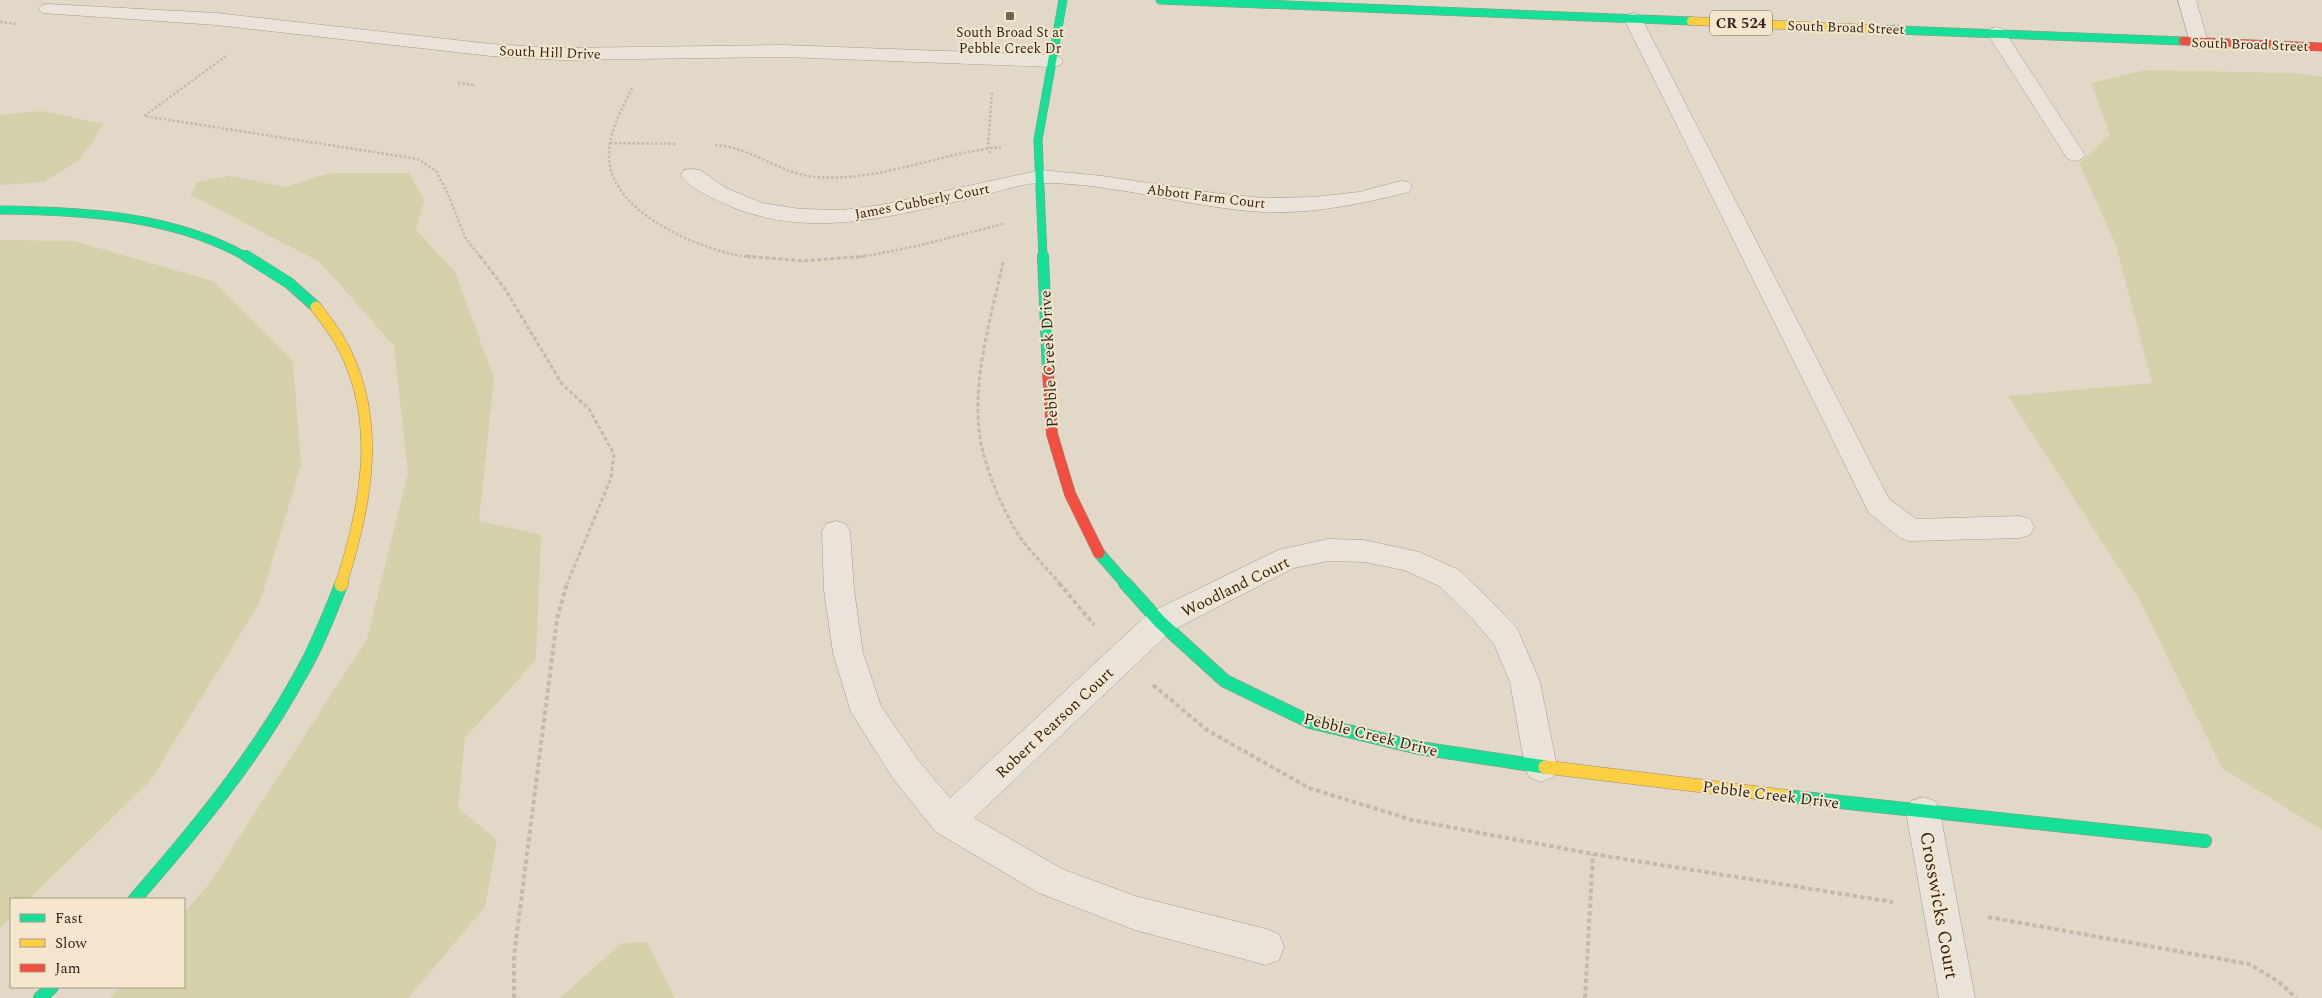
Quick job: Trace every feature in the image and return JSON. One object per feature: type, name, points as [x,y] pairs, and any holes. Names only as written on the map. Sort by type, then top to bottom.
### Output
[{"type":"main road","name":"Pebble Creek Drive","points":[[1063,0],[1044,106],[1039,146],[1047,363],[1052,434],[1070,494],[1096,549],[1160,622],[1225,681],[1310,722],[1419,748],[1541,767],[1922,812],[2205,840]]},
{"type":"main road","name":"South Broad Street","points":[[1160,0],[2322,47]]},
{"type":"main road","points":[[0,210],[29,209],[100,214],[163,225],[219,242],[263,263],[306,296],[337,335],[359,383],[368,432],[366,495],[348,569],[319,641],[266,733],[192,835],[136,898]]},
{"type":"main road","points":[[40,998],[51,988]]},
{"type":"street","points":[[2187,0],[2199,42]]},
{"type":"street","name":"South Hill Drive","points":[[48,9],[128,13],[294,26],[501,51],[616,54],[783,51],[1053,61]]},
{"type":"street","points":[[1633,19],[1879,506],[1910,530],[2020,528]]},
{"type":"street","points":[[1996,33],[2075,155]]},
{"type":"street","name":"James Cubberly Court","points":[[692,175],[718,194],[758,208],[800,216],[842,217],[881,212],[1041,176]]},
{"type":"street","name":"Abbott Farm Court","points":[[1041,176],[1102,182],[1214,200],[1264,205],[1314,204],[1360,198],[1401,187]]},
{"type":"street","points":[[836,532],[839,590],[848,653],[867,712],[906,770],[948,821],[1051,881],[1136,913],[1266,947]]},
{"type":"street","name":"Woodland Court","points":[[1160,622],[1288,558],[1328,550],[1364,551],[1409,560],[1448,578],[1478,606],[1506,637],[1525,682],[1541,767]]},
{"type":"street","name":"Robert Pearson Court","points":[[948,821],[1160,622]]},
{"type":"street","name":"Crosswicks Court","points":[[1922,812],[1957,998]]},
{"type":"path","points":[[230,53],[144,116],[418,159],[436,171],[448,194],[465,237],[505,289],[562,384],[589,409],[614,454],[611,478],[569,575],[556,619],[514,956],[514,998]]},
{"type":"path","points":[[994,59],[988,148],[996,171],[995,187]]},
{"type":"path","points":[[610,144],[679,144]]},
{"type":"path","points":[[708,145],[728,145],[748,150],[782,170],[809,177],[838,178],[872,174],[988,148],[1039,146]]},
{"type":"path","points":[[1122,658],[1207,730],[1309,788],[1412,820],[1593,854],[1941,909],[2249,964],[2279,982],[2296,998]]},
{"type":"path","points":[[1586,998],[1593,854]]},
{"type":"shaded area","points":[[2146,70],[2293,73],[2322,77],[2322,830],[2222,768],[2139,599],[2008,396],[2152,383],[2116,245],[2079,163],[2110,135],[2091,83]]},
{"type":"shaded area","points":[[41,111],[104,124],[80,160],[44,182],[0,185],[0,115]]},
{"type":"shaded area","points":[[329,173],[409,173],[424,200],[416,230],[455,272],[494,378],[479,521],[541,535],[536,660],[465,738],[458,808],[497,840],[485,907],[408,998],[110,998],[119,988],[185,988],[185,912],[209,884],[367,639],[408,473],[394,346],[320,262],[191,195],[197,182],[229,176],[286,187]]},
{"type":"shaded area","points":[[0,240],[74,241],[213,281],[293,361],[301,465],[260,602],[151,780],[30,898],[10,898],[10,918],[0,928]]},
{"type":"shaded area","points":[[647,942],[675,998],[560,998],[622,943]]},
{"type":"traffic: fast","points":[[1048,372],[1038,140],[1063,0]]},
{"type":"traffic: fast","points":[[1160,0],[1691,21]]},
{"type":"traffic: fast","points":[[1871,29],[2183,41]]},
{"type":"traffic: fast","points":[[0,210],[35,210],[106,215],[175,228],[208,239],[240,253],[289,283],[306,296],[316,307]]},
{"type":"traffic: fast","points":[[1099,553],[1160,622],[1225,681],[1310,722],[1419,748],[1545,767]]},
{"type":"traffic: fast","points":[[136,898],[196,827],[253,752],[303,671],[324,629],[341,585]]},
{"type":"traffic: fast","points":[[1784,796],[2205,841]]},
{"type":"traffic: fast","points":[[40,998],[51,988]]},
{"type":"traffic: slow","points":[[1691,21],[1871,29]]},
{"type":"traffic: slow","points":[[316,307],[339,339],[354,372],[364,406],[368,441],[361,513],[353,549],[341,585]]},
{"type":"traffic: slow","points":[[1545,767],[1784,796]]},
{"type":"traffic: jam","points":[[2183,41],[2322,47]]},
{"type":"traffic: jam","points":[[1048,372],[1052,434],[1070,494],[1099,553]]},
{"type":"place","name":"South Broad St at Pebble Creek Dr","points":[[1010,16]]}]
